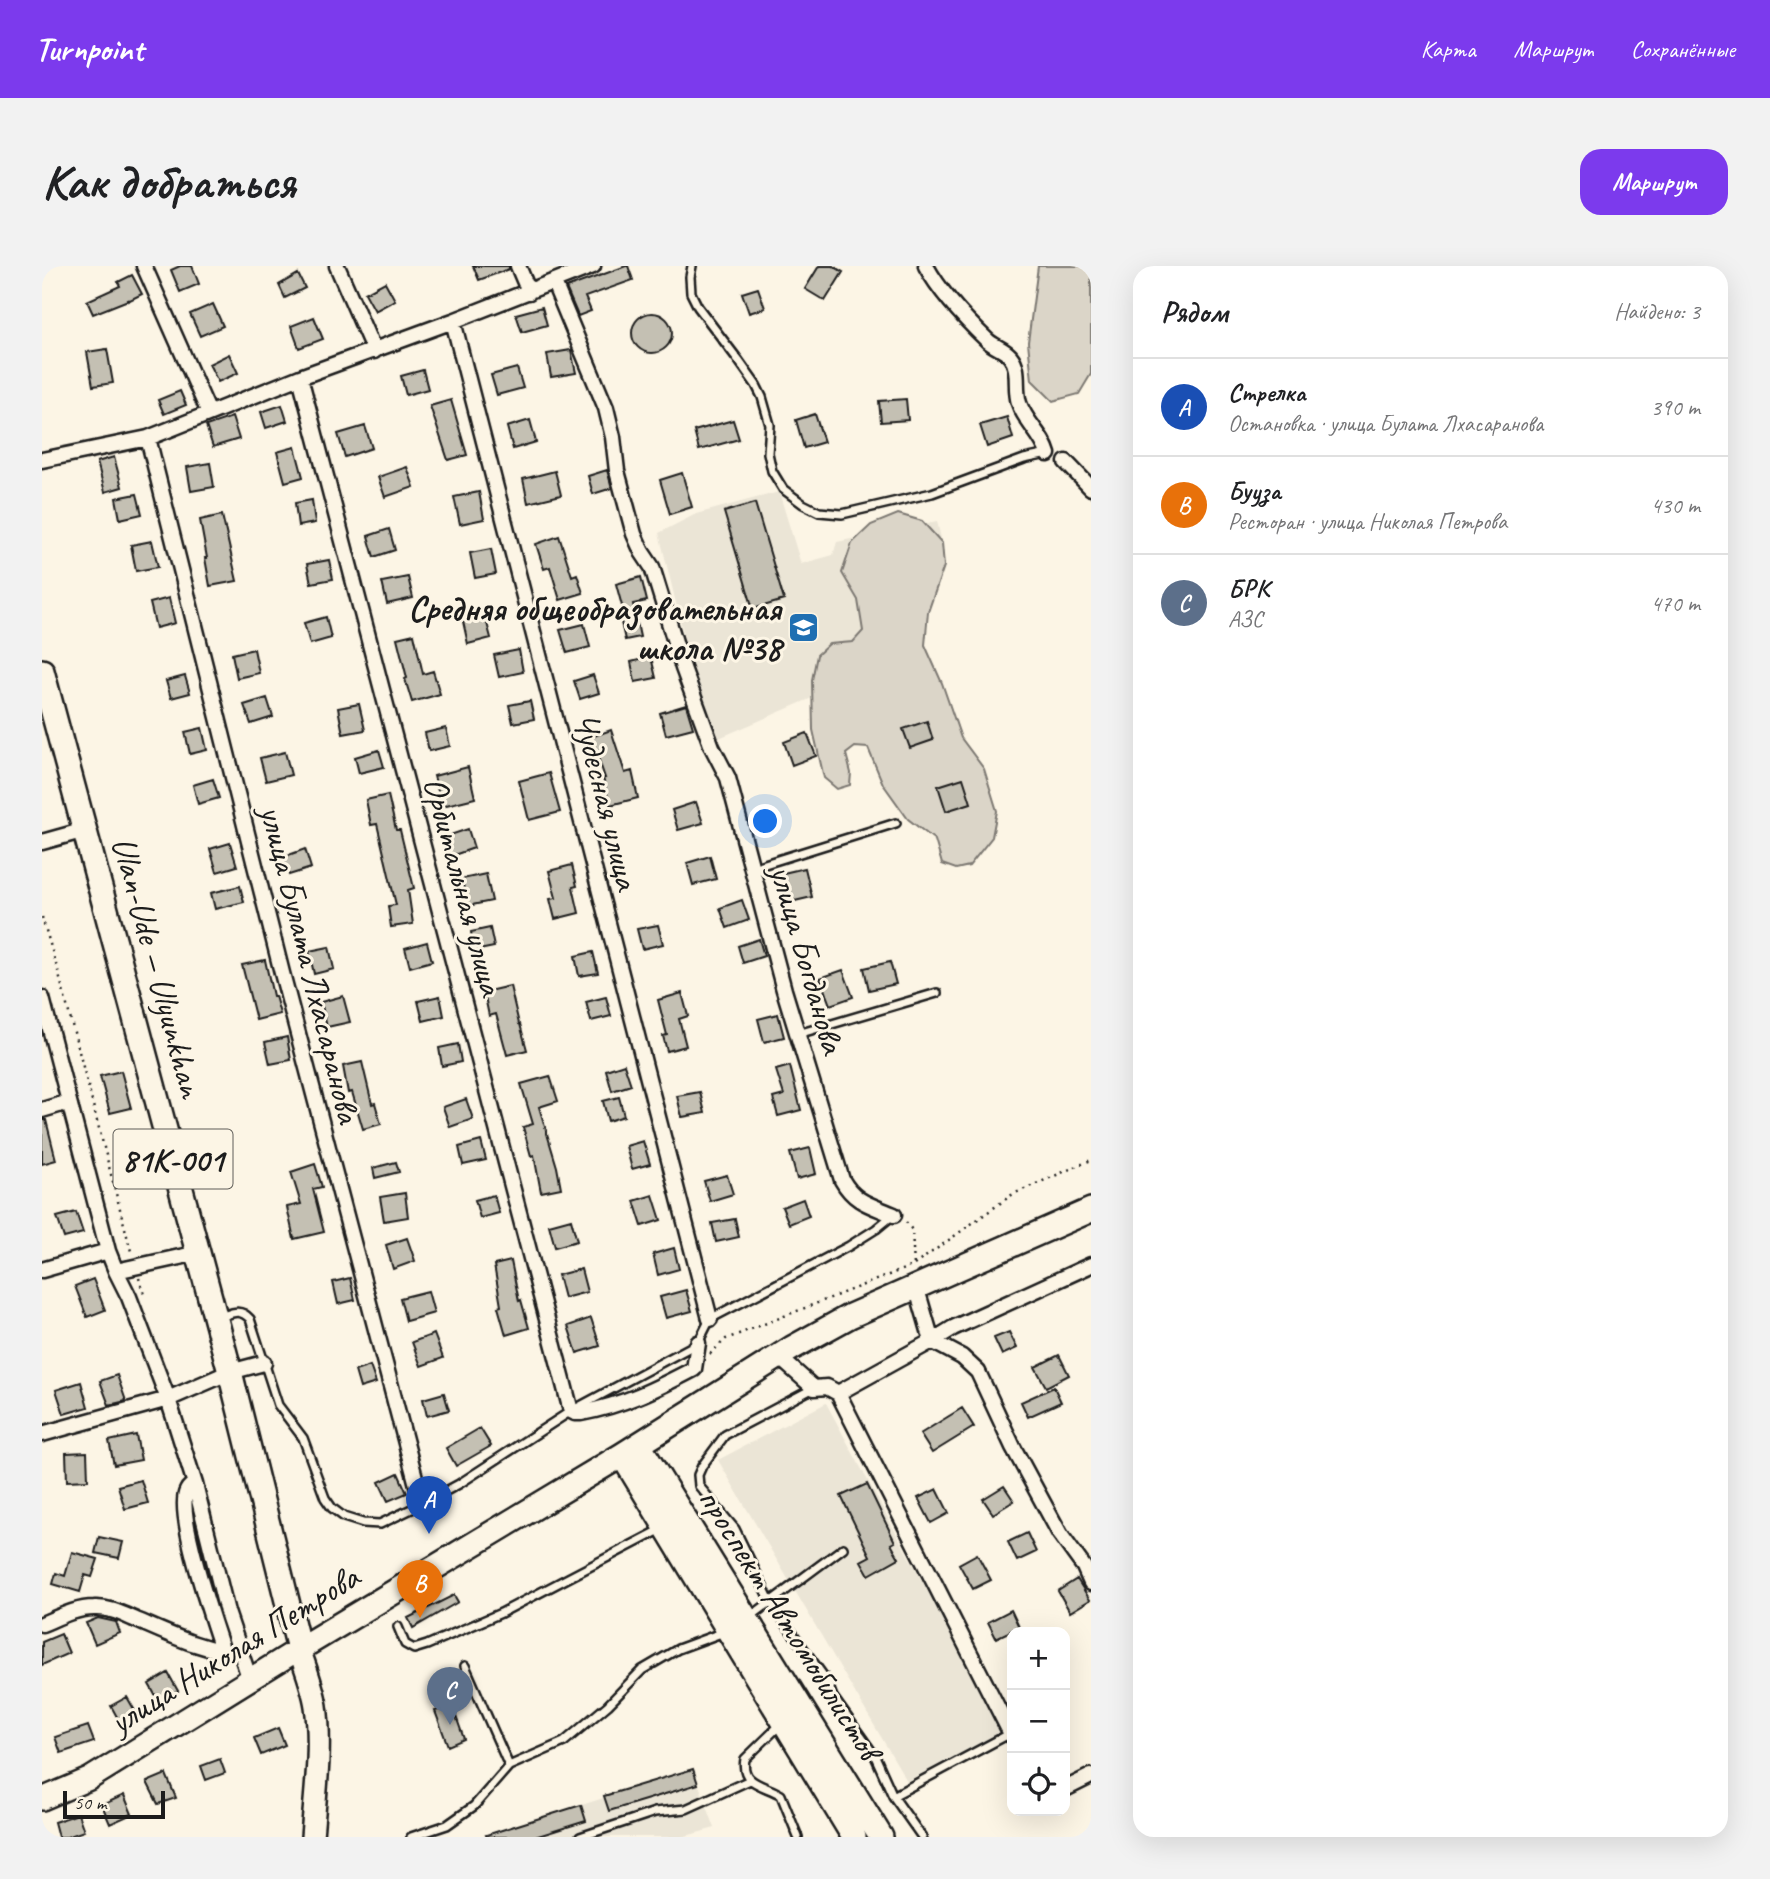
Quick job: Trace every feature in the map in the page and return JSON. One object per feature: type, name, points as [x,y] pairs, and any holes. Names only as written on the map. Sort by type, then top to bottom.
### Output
[{"type":"main road","name":"Ulan-Ude — Ulyunkhan","points":[[42,671],[216,1318],[299,1648]]},
{"type":"main road","name":"улица Николая Петрова","points":[[42,1800],[89,1779],[299,1648],[631,1450],[915,1276],[1091,1210]]},
{"type":"main road","name":"проспект Автомобилистов","points":[[631,1450],[666,1527],[738,1625],[881,1837]]},
{"type":"main road","name":"проспект Автомобилистов","points":[[631,1450],[738,1625],[784,1721],[848,1834]]},
{"type":"main road","points":[[299,1648],[316,1704],[318,1727],[312,1837]]},
{"type":"street","points":[[144,266],[209,413]]},
{"type":"street","points":[[337,266],[374,351]]},
{"type":"street","points":[[518,266],[528,292]]},
{"type":"street","points":[[42,460],[148,438],[593,266]]},
{"type":"street","points":[[926,266],[945,296],[991,344],[1012,358],[1017,368],[1016,392],[1021,409],[1043,440],[1048,454]]},
{"type":"street","name":"улица Богданова","points":[[554,283],[606,408],[617,471],[634,534],[652,567],[683,668],[712,747],[728,778],[797,1034],[842,1180],[847,1190],[857,1199],[894,1215]]},
{"type":"street","name":"Чудесная улица","points":[[453,321],[710,1319]]},
{"type":"street","name":"Орбитальная улица","points":[[300,377],[571,1411]]},
{"type":"street","name":"улица Булата Лхасаранова","points":[[148,438],[282,973],[422,1504]]},
{"type":"street","points":[[1066,462],[1091,488]]},
{"type":"street","points":[[42,842],[85,830]]},
{"type":"street","points":[[42,998],[108,1251],[129,1297],[168,1399],[195,1484],[227,1612],[250,1680]]},
{"type":"street","points":[[42,1110],[69,1101]]},
{"type":"street","points":[[42,1270],[108,1251]]},
{"type":"street","points":[[116,1272],[198,1252]]},
{"type":"street","points":[[838,1392],[953,1328],[1091,1265]]},
{"type":"street","points":[[915,1276],[932,1341],[962,1357],[978,1372],[1013,1447],[1060,1534],[1084,1567],[1091,1583]]},
{"type":"street","points":[[571,1411],[581,1413],[620,1404],[694,1369],[698,1343]]},
{"type":"street","points":[[779,1357],[814,1388],[827,1387],[838,1392],[1007,1725]]},
{"type":"street","points":[[42,1434],[168,1399],[230,1372],[264,1363]]},
{"type":"street","points":[[195,1484],[185,1493],[186,1531],[223,1652]]},
{"type":"street","points":[[42,1624],[76,1611],[111,1609],[149,1626],[223,1652],[241,1653]]},
{"type":"street","points":[[1070,1786],[1091,1776]]},
{"type":"lane","points":[[692,266],[691,293],[698,307],[739,361],[762,397],[770,425],[768,453],[772,471],[783,489],[803,504],[820,512],[842,514],[932,493],[1024,459],[1048,454]]},
{"type":"lane","points":[[752,868],[896,823]]},
{"type":"lane","points":[[797,1034],[937,993]]},
{"type":"lane","points":[[216,1318],[238,1311],[250,1319],[278,1405],[303,1438],[325,1498],[332,1508],[344,1517],[363,1523],[380,1524],[459,1484],[571,1411],[698,1343],[710,1319],[849,1246],[894,1215]]},
{"type":"lane","points":[[814,1388],[725,1435],[715,1446],[698,1475],[699,1486],[734,1529],[771,1603],[827,1681],[833,1698],[875,1756],[893,1796],[922,1837]]},
{"type":"lane","points":[[398,1628],[405,1644],[414,1649],[427,1645],[501,1613],[666,1527]]},
{"type":"lane","points":[[411,1837],[447,1825],[474,1806],[509,1766],[564,1742],[608,1705],[642,1670],[678,1649],[738,1625],[844,1548]]},
{"type":"lane","points":[[465,1667],[509,1766]]},
{"type":"lane","points":[[784,1721],[745,1759],[745,1772],[750,1780],[781,1795],[798,1837]]},
{"type":"lane","points":[[893,1796],[1007,1738]]},
{"type":"lane","points":[[580,1837],[655,1812],[686,1809],[750,1780]]},
{"type":"path","points":[[42,917],[144,1295]]},
{"type":"path","points":[[694,1369],[726,1339],[915,1276],[1013,1194],[1091,1160]]},
{"type":"path","points":[[894,1215],[904,1219],[912,1230],[915,1276]]},
{"type":"shaded area","points":[[1038,266],[1091,266],[1091,374],[1079,394],[1053,401],[1032,380],[1028,342]]},
{"type":"shaded area","name":"Средняя общеобразовательная школа №38","points":[[779,492],[801,564],[833,555],[837,542],[937,521],[944,566],[928,612],[925,645],[835,688],[719,738],[692,669],[659,533],[696,514]]},
{"type":"shaded area","points":[[898,514],[922,521],[942,543],[944,566],[928,612],[925,645],[942,683],[961,738],[984,769],[997,811],[992,837],[969,866],[956,869],[942,864],[935,840],[908,819],[883,784],[868,748],[855,747],[846,754],[851,773],[850,785],[837,789],[824,778],[813,730],[812,680],[817,655],[829,644],[853,642],[863,631],[858,600],[842,573],[852,543],[871,525]]},
{"type":"shaded area","points":[[826,1403],[1003,1731],[907,1781],[718,1460]]},
{"type":"shaded area","points":[[693,1769],[715,1828],[682,1837],[483,1837]]},
{"type":"building","points":[[180,266],[192,266],[199,284],[180,292],[171,270]]},
{"type":"building","points":[[473,266],[509,266],[509,269],[479,280]]},
{"type":"building","points":[[626,266],[633,280],[585,297],[591,311],[578,316],[566,288]]},
{"type":"building","points":[[819,266],[833,266],[843,272],[825,301],[805,289]]},
{"type":"building","points":[[298,274],[305,288],[285,298],[279,285]]},
{"type":"building","points":[[132,275],[142,294],[93,314],[87,301],[120,286],[118,282]]},
{"type":"building","points":[[385,282],[395,300],[375,311],[365,293]]},
{"type":"building","points":[[758,288],[765,308],[749,313],[742,293]]},
{"type":"building","points":[[213,304],[223,326],[200,336],[190,314]]},
{"type":"building","points":[[542,307],[547,325],[522,332],[516,314]]},
{"type":"building","points":[[652,313],[666,319],[672,333],[666,347],[652,353],[638,347],[632,333],[638,319]]},
{"type":"building","points":[[314,317],[323,339],[299,348],[291,326]]},
{"type":"building","points":[[107,349],[113,383],[93,386],[87,352]]},
{"type":"building","points":[[571,350],[576,373],[551,377],[547,354]]},
{"type":"building","points":[[229,354],[238,373],[218,382],[209,364]]},
{"type":"building","points":[[517,368],[523,388],[497,395],[491,375]]},
{"type":"building","points":[[423,370],[428,389],[406,395],[401,376]]},
{"type":"building","points":[[180,391],[186,405],[164,414],[158,400]]},
{"type":"building","points":[[906,399],[908,420],[881,422],[879,401]]},
{"type":"building","points":[[451,400],[467,455],[448,460],[430,406]]},
{"type":"building","points":[[282,405],[287,421],[266,428],[261,412]]},
{"type":"building","points":[[815,414],[824,442],[804,448],[796,420]]},
{"type":"building","points":[[232,417],[239,439],[213,447],[206,426]]},
{"type":"building","points":[[1007,417],[1013,438],[987,447],[980,425]]},
{"type":"building","points":[[530,420],[536,442],[513,449],[507,427]]},
{"type":"building","points":[[733,420],[739,439],[699,450],[694,431]]},
{"type":"building","points":[[365,426],[372,448],[345,457],[338,434]]},
{"type":"building","points":[[295,447],[303,477],[285,482],[277,452]]},
{"type":"building","points":[[114,457],[122,487],[105,492],[97,462]]},
{"type":"building","points":[[210,463],[214,487],[191,491],[187,467]]},
{"type":"building","points":[[407,467],[414,487],[385,497],[378,477]]},
{"type":"building","points":[[607,470],[612,488],[593,494],[588,476]]},
{"type":"building","points":[[555,471],[561,495],[528,503],[523,479]]},
{"type":"building","points":[[682,473],[692,507],[670,514],[660,480]]},
{"type":"building","points":[[479,492],[484,519],[460,524],[454,497]]},
{"type":"building","points":[[137,494],[142,514],[120,519],[116,498]]},
{"type":"building","points":[[312,500],[315,523],[298,526],[295,503]]},
{"type":"building","points":[[755,503],[784,600],[753,609],[724,512]]},
{"type":"building","points":[[222,515],[237,581],[210,586],[200,520]]},
{"type":"building","points":[[389,529],[395,550],[374,557],[368,536]]},
{"type":"building","points":[[559,536],[572,576],[577,574],[583,593],[560,600],[550,567],[544,569],[536,544]]},
{"type":"building","points":[[152,541],[158,567],[136,571],[131,545]]},
{"type":"building","points":[[491,549],[496,574],[475,578],[470,553]]},
{"type":"building","points":[[329,560],[333,579],[311,583],[307,564]]},
{"type":"building","points":[[408,577],[413,598],[387,604],[382,582]]},
{"type":"building","points":[[641,577],[647,601],[633,604],[640,637],[625,640],[620,618],[625,617],[616,584]]},
{"type":"building","points":[[169,598],[175,623],[156,628],[150,603]]},
{"type":"building","points":[[484,612],[491,638],[468,644],[462,617]]},
{"type":"building","points":[[326,617],[331,638],[310,644],[304,623]]},
{"type":"building","points":[[584,624],[590,647],[567,653],[560,630]]},
{"type":"building","points":[[414,634],[423,674],[433,671],[440,694],[412,702],[397,638]]},
{"type":"building","points":[[254,649],[259,673],[237,678],[232,654]]},
{"type":"building","points":[[519,650],[523,672],[499,677],[494,655]]},
{"type":"building","points":[[651,657],[656,678],[635,682],[631,662]]},
{"type":"building","points":[[593,675],[599,693],[580,699],[574,681]]},
{"type":"building","points":[[185,676],[190,693],[171,698],[166,681]]},
{"type":"building","points":[[267,698],[273,717],[251,724],[244,705]]},
{"type":"building","points":[[530,701],[534,719],[513,723],[509,705]]},
{"type":"building","points":[[359,704],[365,730],[343,734],[338,708]]},
{"type":"building","points":[[686,705],[693,728],[666,735],[660,713]]},
{"type":"building","points":[[927,721],[933,740],[910,748],[903,729]]},
{"type":"building","points":[[202,728],[207,750],[190,754],[185,732]]},
{"type":"building","points":[[446,728],[450,746],[429,751],[425,733]]},
{"type":"building","points":[[611,730],[625,773],[632,771],[638,798],[610,805],[605,778],[591,737]]},
{"type":"building","points":[[807,733],[816,756],[792,765],[784,742]]},
{"type":"building","points":[[379,750],[384,767],[359,773],[355,757]]},
{"type":"building","points":[[285,752],[291,775],[266,781],[260,758]]},
{"type":"building","points":[[468,767],[475,798],[442,806],[434,776]]},
{"type":"building","points":[[549,773],[560,812],[529,820],[519,781]]},
{"type":"building","points":[[963,778],[971,803],[946,811],[938,786]]},
{"type":"building","points":[[213,779],[219,798],[198,804],[193,785]]},
{"type":"building","points":[[388,795],[396,830],[400,830],[414,888],[408,890],[413,924],[391,927],[388,906],[396,905],[377,824],[371,825],[366,800]]},
{"type":"building","points":[[696,802],[703,823],[678,830],[672,810]]},
{"type":"building","points":[[468,829],[474,848],[451,856],[444,837]]},
{"type":"building","points":[[230,843],[237,866],[217,872],[210,849]]},
{"type":"building","points":[[305,849],[311,868],[289,875],[283,857]]},
{"type":"building","points":[[710,856],[716,879],[693,885],[687,863]]},
{"type":"building","points":[[572,865],[577,886],[573,887],[579,913],[555,919],[550,899],[556,898],[549,871]]},
{"type":"building","points":[[805,868],[812,897],[786,903],[779,874]]},
{"type":"building","points":[[486,874],[492,901],[467,906],[462,879]]},
{"type":"building","points":[[240,886],[244,902],[215,909],[211,893]]},
{"type":"building","points":[[742,900],[749,920],[727,928],[720,908]]},
{"type":"building","points":[[658,925],[663,944],[642,949],[637,929]]},
{"type":"building","points":[[490,928],[494,947],[474,951],[471,932]]},
{"type":"building","points":[[759,939],[764,956],[743,963],[738,946]]},
{"type":"building","points":[[427,942],[432,961],[410,967],[405,948]]},
{"type":"building","points":[[329,947],[334,969],[314,974],[309,951]]},
{"type":"building","points":[[593,952],[598,973],[579,976],[575,956]]},
{"type":"building","points":[[265,960],[280,1014],[256,1020],[242,965]]},
{"type":"building","points":[[890,962],[896,984],[869,990],[864,968]]},
{"type":"building","points":[[843,970],[853,997],[830,1005],[820,978]]},
{"type":"building","points":[[510,986],[527,1050],[507,1055],[496,1014],[489,1016],[484,992]]},
{"type":"building","points":[[682,993],[688,1016],[679,1019],[686,1046],[667,1051],[663,1036],[667,1035],[658,1000]]},
{"type":"building","points":[[343,996],[350,1022],[327,1027],[321,1002]]},
{"type":"building","points":[[440,996],[444,1016],[423,1021],[418,1001]]},
{"type":"building","points":[[606,997],[611,1016],[591,1021],[586,1002]]},
{"type":"building","points":[[778,1014],[784,1037],[764,1042],[758,1019]]},
{"type":"building","points":[[287,1037],[291,1060],[270,1064],[265,1042]]},
{"type":"building","points":[[458,1044],[461,1062],[442,1066],[439,1048]]},
{"type":"building","points":[[362,1062],[372,1104],[375,1103],[381,1124],[363,1129],[352,1092],[348,1093],[343,1066]]},
{"type":"building","points":[[624,1064],[631,1085],[612,1091],[606,1070]]},
{"type":"building","points":[[790,1066],[801,1110],[778,1116],[773,1098],[784,1095],[776,1070]]},
{"type":"building","points":[[121,1071],[131,1108],[110,1113],[100,1076]]},
{"type":"building","points":[[550,1076],[558,1101],[539,1107],[561,1188],[541,1192],[534,1155],[531,1156],[523,1127],[533,1124],[521,1084]]},
{"type":"building","points":[[700,1092],[705,1113],[682,1117],[677,1096]]},
{"type":"building","points":[[619,1097],[624,1116],[608,1121],[603,1101]]},
{"type":"building","points":[[466,1099],[473,1119],[450,1127],[443,1107]]},
{"type":"building","points":[[42,1120],[46,1120],[56,1160],[42,1164]]},
{"type":"building","points":[[481,1141],[486,1160],[463,1165],[459,1147]]},
{"type":"building","points":[[643,1141],[650,1164],[632,1169],[626,1146]]},
{"type":"building","points":[[810,1148],[816,1174],[797,1179],[790,1153]]},
{"type":"building","points":[[396,1162],[399,1172],[375,1178],[373,1168]]},
{"type":"building","points":[[315,1164],[322,1187],[313,1189],[324,1232],[294,1239],[287,1207],[301,1204],[291,1172]]},
{"type":"building","points":[[727,1175],[733,1194],[710,1201],[704,1181]]},
{"type":"building","points":[[405,1193],[408,1217],[384,1221],[380,1197]]},
{"type":"building","points":[[494,1195],[499,1213],[480,1218],[475,1200]]},
{"type":"building","points":[[653,1195],[661,1220],[642,1226],[634,1201]]},
{"type":"building","points":[[803,1199],[809,1216],[789,1224],[782,1207]]},
{"type":"building","points":[[76,1212],[83,1233],[64,1238],[57,1217]]},
{"type":"building","points":[[571,1219],[577,1241],[555,1247],[549,1225]]},
{"type":"building","points":[[735,1219],[739,1237],[716,1242],[712,1223]]},
{"type":"building","points":[[407,1238],[415,1261],[393,1269],[386,1245]]},
{"type":"building","points":[[674,1248],[679,1269],[658,1275],[653,1254]]},
{"type":"building","points":[[511,1261],[519,1301],[521,1300],[529,1328],[506,1335],[498,1307],[501,1306],[494,1265]]},
{"type":"building","points":[[581,1269],[587,1292],[564,1298],[558,1275]]},
{"type":"building","points":[[350,1278],[355,1300],[338,1304],[333,1282]]},
{"type":"building","points":[[93,1279],[105,1310],[87,1317],[75,1286]]},
{"type":"building","points":[[686,1290],[692,1311],[666,1318],[660,1297]]},
{"type":"building","points":[[428,1291],[434,1313],[406,1321],[400,1298]]},
{"type":"building","points":[[591,1318],[600,1346],[577,1353],[568,1326]]},
{"type":"building","points":[[1009,1332],[1017,1348],[1002,1355],[994,1338]]},
{"type":"building","points":[[434,1334],[443,1358],[421,1366],[412,1342]]},
{"type":"building","points":[[1059,1355],[1069,1375],[1046,1387],[1035,1367]]},
{"type":"building","points":[[370,1366],[376,1383],[360,1388],[355,1371]]},
{"type":"building","points":[[117,1375],[126,1401],[109,1405],[100,1381]]},
{"type":"building","points":[[81,1382],[88,1407],[64,1414],[56,1390]]},
{"type":"building","points":[[1054,1387],[1061,1402],[1028,1417],[1021,1402]]},
{"type":"building","points":[[444,1393],[449,1410],[427,1416],[423,1399]]},
{"type":"building","points":[[962,1408],[974,1427],[932,1453],[920,1434]]},
{"type":"building","points":[[480,1428],[491,1446],[456,1466],[446,1448]]},
{"type":"building","points":[[136,1435],[141,1460],[114,1465],[109,1441]]},
{"type":"building","points":[[87,1452],[88,1480],[67,1481],[66,1453]]},
{"type":"building","points":[[398,1473],[407,1493],[388,1501],[379,1482]]},
{"type":"building","points":[[141,1480],[148,1503],[125,1509],[118,1486]]},
{"type":"building","points":[[867,1484],[895,1542],[891,1544],[899,1558],[869,1575],[861,1561],[870,1556],[841,1496]]},
{"type":"building","points":[[1004,1486],[1014,1501],[993,1514],[983,1499]]},
{"type":"building","points":[[937,1489],[949,1513],[931,1523],[918,1498]]},
{"type":"building","points":[[1027,1533],[1036,1552],[1017,1561],[1008,1542]]},
{"type":"building","points":[[99,1537],[123,1542],[119,1558],[95,1553]]},
{"type":"building","points":[[72,1552],[98,1559],[92,1577],[85,1575],[80,1592],[53,1584],[56,1573],[65,1576]]},
{"type":"building","points":[[977,1554],[991,1580],[973,1589],[959,1564]]},
{"type":"building","points":[[1077,1579],[1090,1600],[1070,1612],[1058,1591]]},
{"type":"building","points":[[454,1595],[458,1602],[413,1628],[408,1618]]},
{"type":"building","points":[[1011,1610],[1019,1627],[1007,1627],[1007,1633],[996,1638],[988,1622]]},
{"type":"building","points":[[98,1618],[116,1622],[120,1633],[95,1644],[86,1623]]},
{"type":"building","points":[[61,1634],[69,1653],[42,1665],[42,1642]]},
{"type":"building","points":[[168,1673],[178,1691],[159,1702],[149,1684]]},
{"type":"building","points":[[127,1697],[138,1716],[122,1726],[111,1706]]},
{"type":"building","points":[[452,1705],[464,1739],[448,1746],[435,1711]]},
{"type":"building","points":[[88,1726],[94,1742],[61,1753],[55,1737]]},
{"type":"building","points":[[278,1728],[285,1745],[261,1755],[254,1738]]},
{"type":"building","points":[[220,1759],[225,1773],[206,1780],[201,1766]]},
{"type":"building","points":[[693,1769],[698,1784],[609,1811],[604,1796]]},
{"type":"building","points":[[166,1774],[176,1798],[158,1804],[147,1782]]},
{"type":"building","points":[[124,1795],[132,1814],[110,1824],[102,1805]]},
{"type":"building","points":[[581,1805],[586,1821],[535,1837],[486,1835]]},
{"type":"building","points":[[78,1814],[84,1831],[58,1837],[54,1822]]},
{"type":"place","name":"Средняя общеобразовательная школа №38","points":[[804,628]]},
{"type":"place","name":"Стрелка","points":[[429,1534]]},
{"type":"place","name":"Бууза","points":[[420,1618]]},
{"type":"place","name":"БРК","points":[[450,1725]]}]
